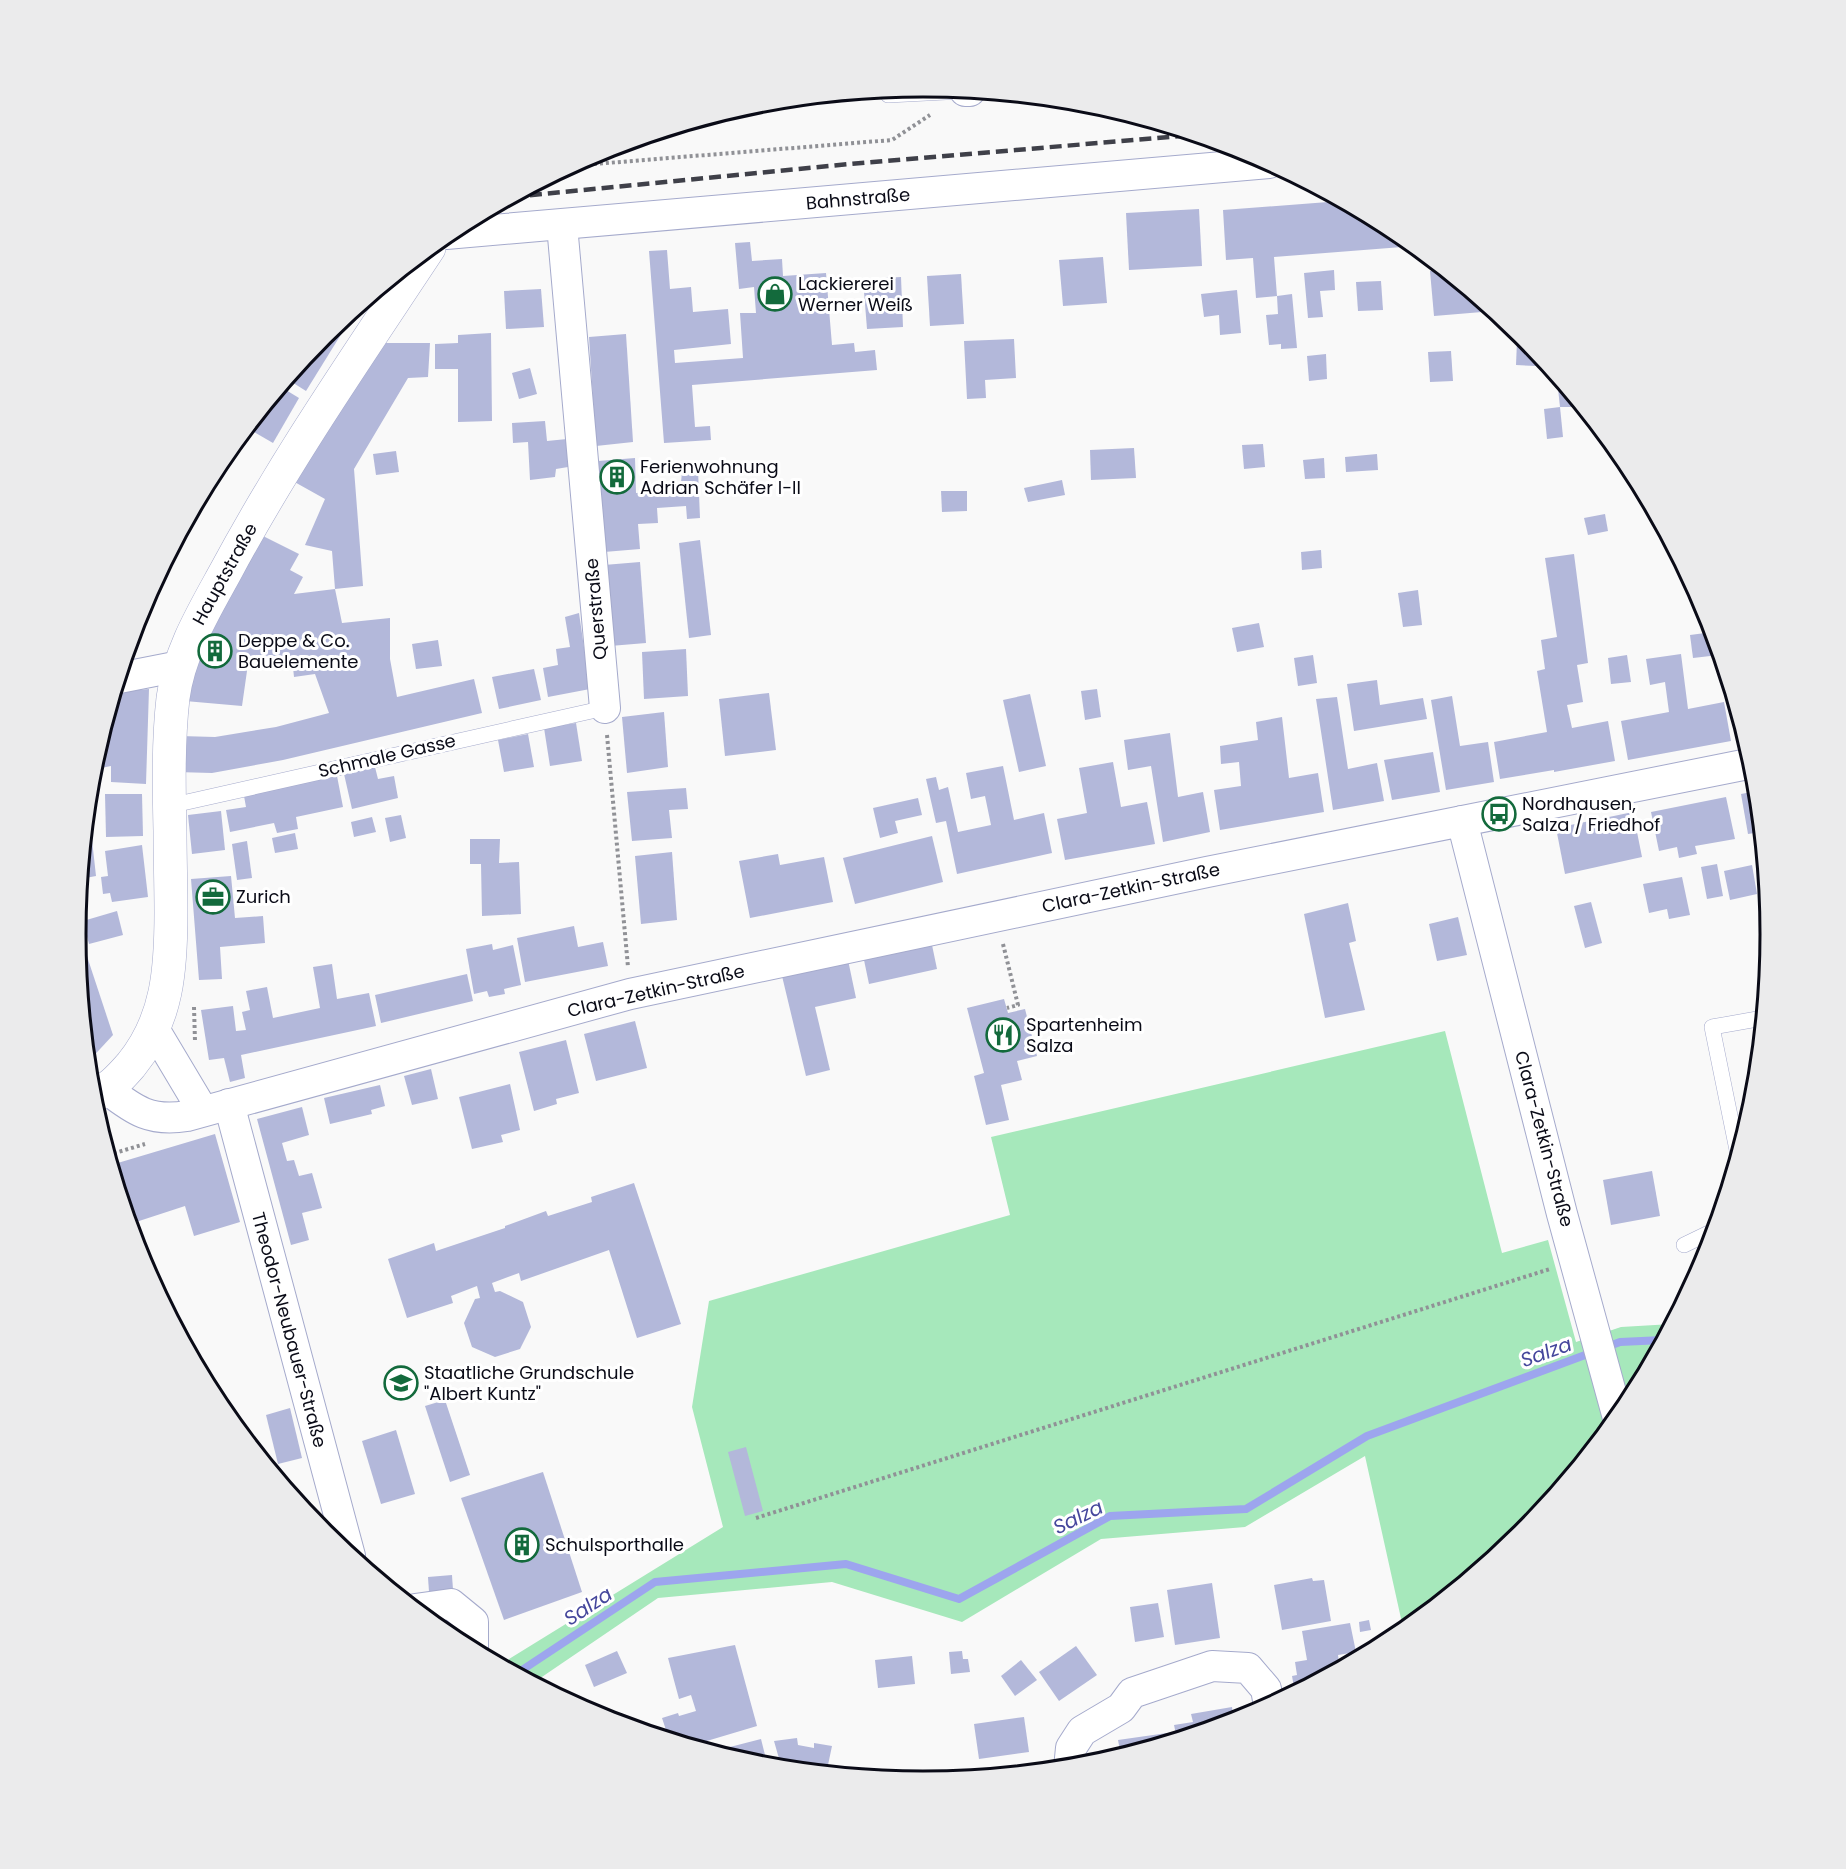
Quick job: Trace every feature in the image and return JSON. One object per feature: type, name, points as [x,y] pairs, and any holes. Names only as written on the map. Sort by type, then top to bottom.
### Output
[{"type":"street","name":"Bahnstraße","points":[[467,232],[1249,164]]},
{"type":"street","name":"Querstraße","points":[[562,225],[605,708]]},
{"type":"street","name":"Hauptstraße","points":[[101,1092],[142,1051],[154,1029],[163,1000],[171,959],[170,742],[172,707],[180,666],[195,627],[238,547],[298,447],[416,268]]},
{"type":"street","points":[[127,677],[180,666]]},
{"type":"street","points":[[1462,822],[1743,765]]},
{"type":"street","name":"Clara-Zetkin-Straße","points":[[102,1095],[154,1118],[176,1118],[630,994],[1207,872],[1462,822],[1562,1214],[1615,1406]]},
{"type":"street","points":[[154,1029],[216,1108]]},
{"type":"street","name":"Theodor-Neubauer-Straße","points":[[216,1108],[345,1540]]},
{"type":"street","points":[[425,1608],[451,1604],[473,1622],[473,1640]]},
{"type":"street","points":[[1070,1759],[1071,1748],[1082,1731],[1121,1708],[1132,1693],[1212,1666],[1248,1668],[1266,1689],[1267,1697]]},
{"type":"lane","name":"Schmale Gasse","points":[[169,806],[605,708]]},
{"type":"lane","points":[[1735,1139],[1712,1027],[1756,1019]]},
{"type":"lane","points":[[1684,1245],[1704,1235]]},
{"type":"path","points":[[596,164],[892,140],[955,98]]},
{"type":"path","points":[[605,708],[630,994]]},
{"type":"path","points":[[996,917],[1018,1005],[1007,1008]]},
{"type":"path","points":[[756,1518],[1576,1261]]},
{"type":"green space","points":[[1445,1031],[1502,1253],[1548,1240],[1576,1342],[1621,1327],[1663,1325],[1619,1400],[1553,1487],[1475,1564],[1402,1621],[1365,1456],[1245,1527],[1101,1539],[962,1622],[832,1582],[658,1598],[539,1679],[507,1662],[723,1527],[692,1407],[709,1301],[1010,1215],[991,1137]]},
{"type":"building","points":[[1329,202],[1401,247],[1274,257],[1277,296],[1256,298],[1253,258],[1226,260],[1223,210]]},
{"type":"building","points":[[1199,209],[1202,266],[1129,270],[1126,213]]},
{"type":"building","points":[[750,242],[752,261],[782,259],[783,276],[826,273],[832,345],[854,343],[855,352],[875,350],[877,370],[692,385],[695,427],[710,426],[711,440],[664,443],[649,251],[667,250],[670,289],[691,287],[693,312],[728,309],[731,344],[674,350],[675,363],[743,358],[740,313],[756,313],[754,287],[739,289],[735,243]]},
{"type":"building","points":[[1103,257],[1107,303],[1063,306],[1059,260]]},
{"type":"building","points":[[1334,270],[1335,290],[1320,291],[1323,317],[1308,318],[1304,273]]},
{"type":"building","points":[[1430,271],[1434,271],[1483,312],[1434,316]]},
{"type":"building","points":[[961,274],[964,324],[930,326],[927,276]]},
{"type":"building","points":[[901,277],[903,327],[867,329],[863,279]]},
{"type":"building","points":[[1381,281],[1383,310],[1358,311],[1356,282]]},
{"type":"building","points":[[541,289],[544,327],[506,329],[504,291]]},
{"type":"building","points":[[1237,290],[1241,333],[1220,335],[1219,315],[1204,317],[1201,294]]},
{"type":"building","points":[[1292,294],[1297,348],[1281,349],[1281,344],[1269,345],[1266,315],[1278,314],[1277,296]]},
{"type":"building","points":[[343,330],[306,391],[293,383]]},
{"type":"building","points":[[491,333],[492,421],[458,422],[458,369],[435,369],[435,344],[458,343],[458,335]]},
{"type":"building","points":[[626,334],[633,442],[596,446],[589,337]]},
{"type":"building","points":[[1014,339],[1016,378],[985,380],[986,398],[967,399],[964,341]]},
{"type":"building","points":[[379,343],[430,343],[428,377],[408,378],[354,469],[363,586],[335,589],[332,551],[305,545],[325,499],[291,480]]},
{"type":"building","points":[[1517,344],[1536,364],[1516,365]]},
{"type":"building","points":[[1451,351],[1453,381],[1430,382],[1428,352]]},
{"type":"building","points":[[1326,354],[1327,379],[1309,381],[1307,356]]},
{"type":"building","points":[[530,368],[537,394],[519,399],[512,373]]},
{"type":"building","points":[[1558,388],[1573,407],[1560,407]]},
{"type":"building","points":[[286,390],[299,398],[273,443],[254,432]]},
{"type":"building","points":[[1560,407],[1563,437],[1547,439],[1544,409]]},
{"type":"building","points":[[545,421],[547,441],[567,439],[568,467],[556,469],[555,477],[530,480],[528,442],[513,443],[512,423]]},
{"type":"building","points":[[1263,444],[1265,467],[1244,469],[1242,445]]},
{"type":"building","points":[[1134,448],[1136,478],[1091,480],[1090,450]]},
{"type":"building","points":[[396,451],[399,472],[376,475],[373,454]]},
{"type":"building","points":[[1377,454],[1378,470],[1346,472],[1345,457]]},
{"type":"building","points":[[635,458],[636,493],[656,492],[655,485],[681,483],[682,471],[698,470],[700,518],[687,519],[686,506],[657,508],[658,523],[638,524],[640,549],[604,552],[598,461]]},
{"type":"building","points":[[1324,458],[1325,478],[1305,479],[1303,460]]},
{"type":"building","points":[[1062,480],[1065,495],[1028,502],[1024,488]]},
{"type":"building","points":[[941,491],[967,491],[967,511],[942,512]]},
{"type":"building","points":[[1605,514],[1608,531],[1588,535],[1584,518]]},
{"type":"building","points":[[261,535],[299,554],[290,570],[303,577],[294,594],[335,589],[342,623],[390,618],[390,659],[397,697],[474,679],[482,713],[283,760],[212,773],[176,772],[180,736],[215,737],[276,727],[329,713],[315,674],[294,677],[292,658],[246,659],[247,671],[242,706],[185,701],[188,672]]},
{"type":"building","points":[[700,540],[711,635],[689,638],[679,543]]},
{"type":"building","points":[[1321,550],[1322,568],[1302,570],[1301,552]]},
{"type":"building","points":[[1574,554],[1588,663],[1577,665],[1583,702],[1567,705],[1572,728],[1608,721],[1615,761],[1500,779],[1494,742],[1547,732],[1537,671],[1545,669],[1541,640],[1557,637],[1545,558]]},
{"type":"building","points":[[640,562],[646,643],[610,646],[604,565]]},
{"type":"building","points":[[1418,590],[1422,625],[1403,627],[1398,593]]},
{"type":"building","points":[[579,613],[590,689],[548,697],[543,668],[558,665],[556,649],[570,647],[565,617]]},
{"type":"building","points":[[1259,623],[1264,647],[1237,652],[1232,628]]},
{"type":"building","points":[[1704,633],[1713,656],[1693,658],[1690,635]]},
{"type":"building","points":[[438,640],[442,666],[416,669],[412,644]]},
{"type":"building","points":[[686,649],[688,696],[644,699],[642,652]]},
{"type":"building","points":[[1681,654],[1688,709],[1724,702],[1731,741],[1628,760],[1621,721],[1669,712],[1665,682],[1650,685],[1646,659]]},
{"type":"building","points":[[1313,655],[1317,683],[1298,686],[1294,658]]},
{"type":"building","points":[[1627,655],[1631,682],[1611,684],[1608,658]]},
{"type":"building","points":[[534,669],[541,700],[499,709],[492,677]]},
{"type":"building","points":[[1377,680],[1380,705],[1423,698],[1427,719],[1354,731],[1347,684]]},
{"type":"building","points":[[149,689],[146,784],[111,782],[111,766],[103,768],[122,691]]},
{"type":"building","points":[[1097,689],[1101,717],[1085,720],[1081,691]]},
{"type":"building","points":[[769,693],[776,750],[725,756],[719,699]]},
{"type":"building","points":[[1030,694],[1046,766],[1019,772],[1003,700]]},
{"type":"building","points":[[1452,696],[1460,746],[1488,742],[1494,782],[1446,790],[1431,700]]},
{"type":"building","points":[[1337,697],[1348,769],[1377,763],[1384,801],[1333,810],[1316,699]]},
{"type":"building","points":[[664,712],[668,767],[627,773],[622,717]]},
{"type":"building","points":[[1282,717],[1289,778],[1318,773],[1324,812],[1220,830],[1214,790],[1241,786],[1239,762],[1221,764],[1220,746],[1258,740],[1256,722]]},
{"type":"building","points":[[576,723],[582,761],[550,766],[544,728]]},
{"type":"building","points":[[1170,733],[1178,797],[1203,792],[1210,832],[1163,842],[1151,766],[1128,770],[1124,740]]},
{"type":"building","points":[[528,734],[534,767],[504,772],[498,740]]},
{"type":"building","points":[[1433,752],[1440,792],[1392,800],[1384,760]]},
{"type":"building","points":[[1113,762],[1121,807],[1147,802],[1155,844],[1065,860],[1057,819],[1087,813],[1079,768]]},
{"type":"building","points":[[1003,766],[1014,820],[1044,813],[1052,853],[957,874],[946,821],[936,823],[926,779],[936,777],[939,790],[948,787],[958,832],[991,825],[985,796],[971,799],[966,773]]},
{"type":"building","points":[[375,767],[378,779],[394,776],[398,798],[352,809],[344,774]]},
{"type":"building","points":[[337,776],[343,807],[296,817],[298,829],[277,833],[274,823],[230,832],[226,810],[246,807],[244,796]]},
{"type":"building","points":[[686,788],[688,809],[669,810],[672,838],[632,841],[627,792]]},
{"type":"building","points":[[1748,793],[1754,833],[1748,834],[1741,794]]},
{"type":"building","points":[[105,794],[142,794],[143,836],[106,837]]},
{"type":"building","points":[[1726,797],[1735,839],[1695,846],[1697,854],[1679,858],[1677,847],[1659,851],[1651,812]]},
{"type":"building","points":[[918,798],[922,815],[895,821],[898,833],[880,838],[873,808]]},
{"type":"building","points":[[221,811],[225,850],[192,854],[188,815]]},
{"type":"building","points":[[1633,812],[1642,857],[1565,874],[1556,828]]},
{"type":"building","points":[[401,815],[406,838],[390,842],[385,818]]},
{"type":"building","points":[[372,817],[376,832],[354,837],[351,822]]},
{"type":"building","points":[[295,833],[298,849],[275,853],[272,838]]},
{"type":"building","points":[[92,834],[92,840],[96,876],[87,878]]},
{"type":"building","points":[[932,836],[943,882],[855,904],[843,858]]},
{"type":"building","points":[[470,839],[500,839],[499,863],[519,862],[521,914],[482,916],[481,864],[470,864]]},
{"type":"building","points":[[247,841],[252,878],[237,880],[232,844]]},
{"type":"building","points":[[142,845],[148,897],[112,902],[110,893],[103,894],[101,877],[108,876],[105,851]]},
{"type":"building","points":[[672,852],[677,920],[641,924],[635,856]]},
{"type":"building","points":[[778,854],[780,865],[824,857],[833,902],[750,918],[739,861]]},
{"type":"building","points":[[1717,864],[1723,896],[1707,899],[1701,867]]},
{"type":"building","points":[[1752,865],[1757,894],[1730,900],[1724,871]]},
{"type":"building","name":"Zurich","points":[[231,876],[235,918],[263,916],[265,943],[220,947],[222,979],[199,980],[191,879]]},
{"type":"building","points":[[1682,877],[1690,915],[1669,919],[1667,909],[1649,913],[1643,884]]},
{"type":"building","points":[[1591,902],[1602,943],[1585,948],[1574,906]]},
{"type":"building","points":[[1348,903],[1356,941],[1349,943],[1365,1010],[1325,1018],[1304,914]]},
{"type":"building","points":[[117,911],[123,935],[89,944],[86,920]]},
{"type":"building","points":[[1458,917],[1467,955],[1437,961],[1429,924]]},
{"type":"building","points":[[574,926],[578,947],[603,942],[608,966],[525,982],[517,938]]},
{"type":"building","points":[[492,944],[493,950],[513,945],[521,985],[504,989],[505,994],[489,997],[487,991],[474,994],[466,949]]},
{"type":"building","points":[[932,945],[937,969],[869,984],[864,960]]},
{"type":"building","points":[[86,954],[113,1035],[95,1055],[87,989]]},
{"type":"building","points":[[848,960],[856,998],[815,1007],[830,1070],[806,1076],[782,976]]},
{"type":"building","points":[[332,964],[337,999],[369,993],[376,1026],[241,1055],[245,1078],[230,1082],[224,1058],[209,1060],[201,1010],[233,1006],[236,1031],[246,1030],[242,1012],[250,1010],[246,991],[267,987],[273,1018],[320,1008],[313,967]]},
{"type":"building","points":[[467,974],[473,1001],[381,1023],[375,995]]},
{"type":"building","name":"Spartenheim Salza","points":[[1004,999],[1008,1013],[1025,1009],[1037,1056],[1017,1061],[1022,1080],[1001,1085],[1009,1120],[986,1125],[974,1076],[984,1073],[967,1008]]},
{"type":"building","points":[[635,1021],[647,1068],[596,1081],[584,1034]]},
{"type":"building","points":[[566,1040],[579,1093],[556,1099],[557,1104],[534,1111],[519,1052]]},
{"type":"building","points":[[431,1069],[438,1099],[412,1105],[404,1076]]},
{"type":"building","points":[[510,1084],[520,1130],[501,1135],[503,1142],[472,1149],[459,1097]]},
{"type":"building","points":[[380,1085],[385,1106],[371,1110],[372,1114],[330,1124],[324,1098]]},
{"type":"building","points":[[302,1107],[309,1135],[282,1143],[287,1161],[294,1160],[299,1176],[312,1173],[322,1208],[302,1213],[309,1240],[291,1245],[257,1119]]},
{"type":"building","points":[[215,1134],[240,1222],[194,1236],[185,1206],[137,1222],[118,1163]]},
{"type":"building","points":[[1652,1171],[1660,1216],[1611,1225],[1603,1180]]},
{"type":"building","name":"Staatliche Grundschule \"Albert Kuntz\"","points":[[634,1183],[681,1324],[637,1338],[609,1250],[521,1281],[519,1273],[492,1283],[495,1292],[500,1291],[523,1302],[531,1327],[520,1349],[495,1357],[472,1347],[464,1323],[475,1299],[480,1298],[477,1286],[451,1296],[453,1303],[407,1318],[388,1259],[434,1243],[436,1251],[505,1228],[505,1226],[546,1211],[548,1216],[592,1202],[591,1197]]},
{"type":"building","points":[[445,1400],[470,1475],[450,1482],[425,1406]]},
{"type":"building","points":[[290,1408],[302,1458],[278,1464],[266,1415]]},
{"type":"building","points":[[396,1430],[415,1494],[381,1504],[362,1441]]},
{"type":"building","points":[[746,1447],[763,1511],[745,1516],[728,1452]]},
{"type":"building","name":"Schulsporthalle","points":[[543,1472],[582,1592],[504,1620],[461,1498]]},
{"type":"building","points":[[452,1575],[453,1590],[429,1592],[428,1577]]},
{"type":"building","points":[[1312,1578],[1313,1581],[1324,1580],[1331,1621],[1282,1630],[1274,1585]]},
{"type":"building","points":[[1212,1583],[1220,1638],[1175,1645],[1167,1590]]},
{"type":"building","points":[[1158,1603],[1164,1637],[1135,1642],[1130,1607]]},
{"type":"building","points":[[1369,1620],[1371,1630],[1360,1632],[1359,1622]]},
{"type":"building","points":[[1350,1623],[1356,1651],[1338,1655],[1339,1662],[1294,1686],[1292,1676],[1297,1675],[1295,1662],[1307,1660],[1302,1631]]},
{"type":"building","points":[[735,1645],[757,1726],[703,1742],[667,1732],[662,1718],[696,1711],[691,1695],[679,1699],[668,1658]]},
{"type":"building","points":[[1076,1646],[1097,1675],[1059,1701],[1039,1672]]},
{"type":"building","points":[[617,1651],[627,1673],[594,1687],[585,1665]]},
{"type":"building","points":[[962,1651],[963,1659],[968,1659],[970,1672],[951,1674],[949,1652]]},
{"type":"building","points":[[912,1656],[915,1684],[878,1688],[875,1660]]},
{"type":"building","points":[[1021,1660],[1037,1680],[1015,1696],[1001,1676]]},
{"type":"building","points":[[1232,1707],[1233,1712],[1176,1733],[1174,1725],[1193,1722],[1191,1714]]},
{"type":"building","points":[[1024,1717],[1029,1752],[979,1759],[974,1724]]},
{"type":"building","points":[[1167,1733],[1167,1735],[1119,1748],[1118,1740]]},
{"type":"building","points":[[797,1738],[798,1745],[814,1748],[814,1743],[832,1746],[828,1765],[839,1767],[779,1759],[774,1741]]},
{"type":"building","points":[[761,1739],[765,1757],[760,1756],[726,1748]]},
{"type":"waterway","name":"Salza","points":[[522,1670],[655,1582],[846,1564],[959,1599],[1110,1516],[1246,1509],[1367,1436],[1620,1342],[1655,1340]]},
{"type":"railway","points":[[530,195],[849,164],[1176,136]]},
{"type":"place","name":"Lackiererei Werner Weiß","points":[[775,294]]},
{"type":"place","name":"Ferienwohnung Adrian Schäfer I-II","points":[[617,477]]},
{"type":"place","name":"Deppe & Co. Bauelemente","points":[[215,651]]},
{"type":"place","name":"Nordhausen, Salza / Friedhof","points":[[1499,814]]},
{"type":"place","name":"Zurich","points":[[213,897]]},
{"type":"place","name":"Spartenheim Salza","points":[[1003,1035]]},
{"type":"place","name":"Staatliche Grundschule \"Albert Kuntz\"","points":[[401,1383]]},
{"type":"place","name":"Schulsporthalle","points":[[522,1545]]}]
